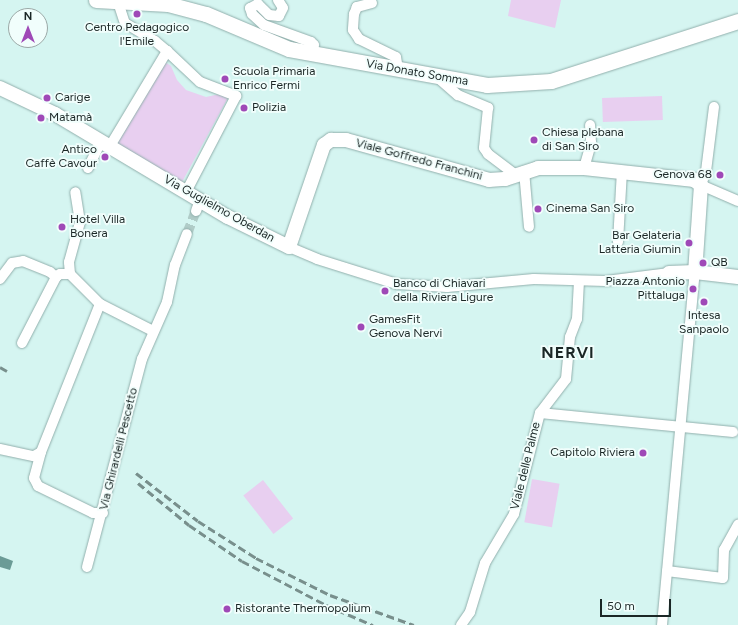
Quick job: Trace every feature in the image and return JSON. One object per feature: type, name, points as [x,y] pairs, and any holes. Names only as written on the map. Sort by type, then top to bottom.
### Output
[{"type":"main road","name":"Via Donato Somma","points":[[96,0],[168,4],[188,8],[281,47],[398,70],[488,85],[550,80],[738,21]]},
{"type":"street","points":[[278,0],[283,8],[279,16],[269,15],[258,4],[250,8],[252,14],[264,25],[311,42],[314,45],[311,54]]},
{"type":"street","points":[[118,2],[125,23],[155,41],[200,82],[236,96],[186,192]]},
{"type":"street","points":[[372,3],[357,7],[354,14],[353,30],[359,38],[396,57],[398,70]]},
{"type":"street","points":[[88,168],[167,51]]},
{"type":"street","points":[[437,77],[458,94],[488,108],[484,148],[488,154],[519,172],[529,227]]},
{"type":"street","name":"Via Guglielmo Oberdan","points":[[0,88],[55,114],[186,192],[198,206],[228,217],[288,247],[317,259],[397,284],[455,288],[534,279],[579,281],[669,273]]},
{"type":"street","points":[[662,625],[691,298],[695,269],[700,192],[707,168],[714,107]]},
{"type":"street","points":[[584,168],[591,144],[590,125]]},
{"type":"street","name":"Viale Goffredo Franchini","points":[[288,247],[324,145],[331,140],[346,140],[489,180],[505,179],[519,172],[584,168],[694,180],[700,192]]},
{"type":"street","points":[[618,242],[622,172]]},
{"type":"street","points":[[70,274],[69,262],[80,222],[75,192]]},
{"type":"street","points":[[700,192],[738,201]]},
{"type":"street","name":"Via Ghirardelli Pescetto","points":[[87,568],[142,359],[167,302],[175,265],[187,234]]},
{"type":"street","points":[[0,279],[12,262],[23,261],[50,272],[56,277]]},
{"type":"street","points":[[669,273],[695,269],[738,277]]},
{"type":"street","points":[[22,343],[56,277],[60,274],[70,274],[93,294],[100,304],[153,331]]},
{"type":"street","name":"Viale delle Palme","points":[[461,625],[470,612],[485,563],[514,514],[540,413],[566,379],[570,337],[578,318],[579,281]]},
{"type":"street","points":[[100,304],[41,452],[34,478],[38,486],[93,513],[102,513]]},
{"type":"street","points":[[540,413],[733,432]]},
{"type":"street","points":[[0,449],[34,456],[41,452]]},
{"type":"street","points":[[667,571],[723,578],[724,550],[738,525]]},
{"type":"shaded area","points":[[511,0],[561,0],[555,28],[508,16]]},
{"type":"shaded area","points":[[165,62],[171,66],[177,80],[186,90],[206,97],[224,93],[229,96],[182,182],[117,144]]},
{"type":"shaded area","points":[[662,96],[663,120],[603,122],[602,98]]},
{"type":"shaded area","points":[[532,479],[560,484],[552,527],[524,522]]},
{"type":"shaded area","points":[[263,480],[293,519],[273,534],[243,495]]},
{"type":"water","points":[[0,556],[13,561],[10,570],[0,567]]},
{"type":"tunnel","points":[[187,234],[196,211]]},
{"type":"railway","points":[[0,367],[7,371]]},
{"type":"railway","points":[[136,473],[198,521],[256,558],[330,595],[414,625]]},
{"type":"railway","points":[[138,483],[189,525],[242,561],[326,605],[373,625]]},
{"type":"place","name":"Centro Pedagogico l'Emile","points":[[137,14]]},
{"type":"place","name":"Scuola Primaria Enrico Fermi","points":[[225,79]]},
{"type":"place","name":"Carige","points":[[47,98]]},
{"type":"place","name":"Polizia","points":[[244,108]]},
{"type":"place","name":"Matamà","points":[[41,118]]},
{"type":"place","name":"Chiesa plebana di San Siro","points":[[534,140]]},
{"type":"place","name":"Antico Caffè Cavour","points":[[105,157]]},
{"type":"place","name":"Genova 68","points":[[720,175]]},
{"type":"place","name":"Cinema San Siro","points":[[538,209]]},
{"type":"place","name":"Hotel Villa Bonera","points":[[62,227]]},
{"type":"place","name":"Bar Gelateria Latteria Giumin","points":[[689,243]]},
{"type":"place","name":"QB","points":[[703,263]]},
{"type":"place","name":"Piazza Antonio Pittaluga","points":[[693,289]]},
{"type":"place","name":"Banco di Chiavari della Riviera Ligure","points":[[385,291]]},
{"type":"place","name":"Intesa Sanpaolo","points":[[704,302]]},
{"type":"place","name":"GamesFit Genova Nervi","points":[[361,327]]},
{"type":"place","name":"Capitolo Riviera","points":[[643,453]]},
{"type":"place","name":"Ristorante Thermopolium","points":[[227,609]]},
{"type":"district","name":"NERVI","points":[[568,353]]}]
